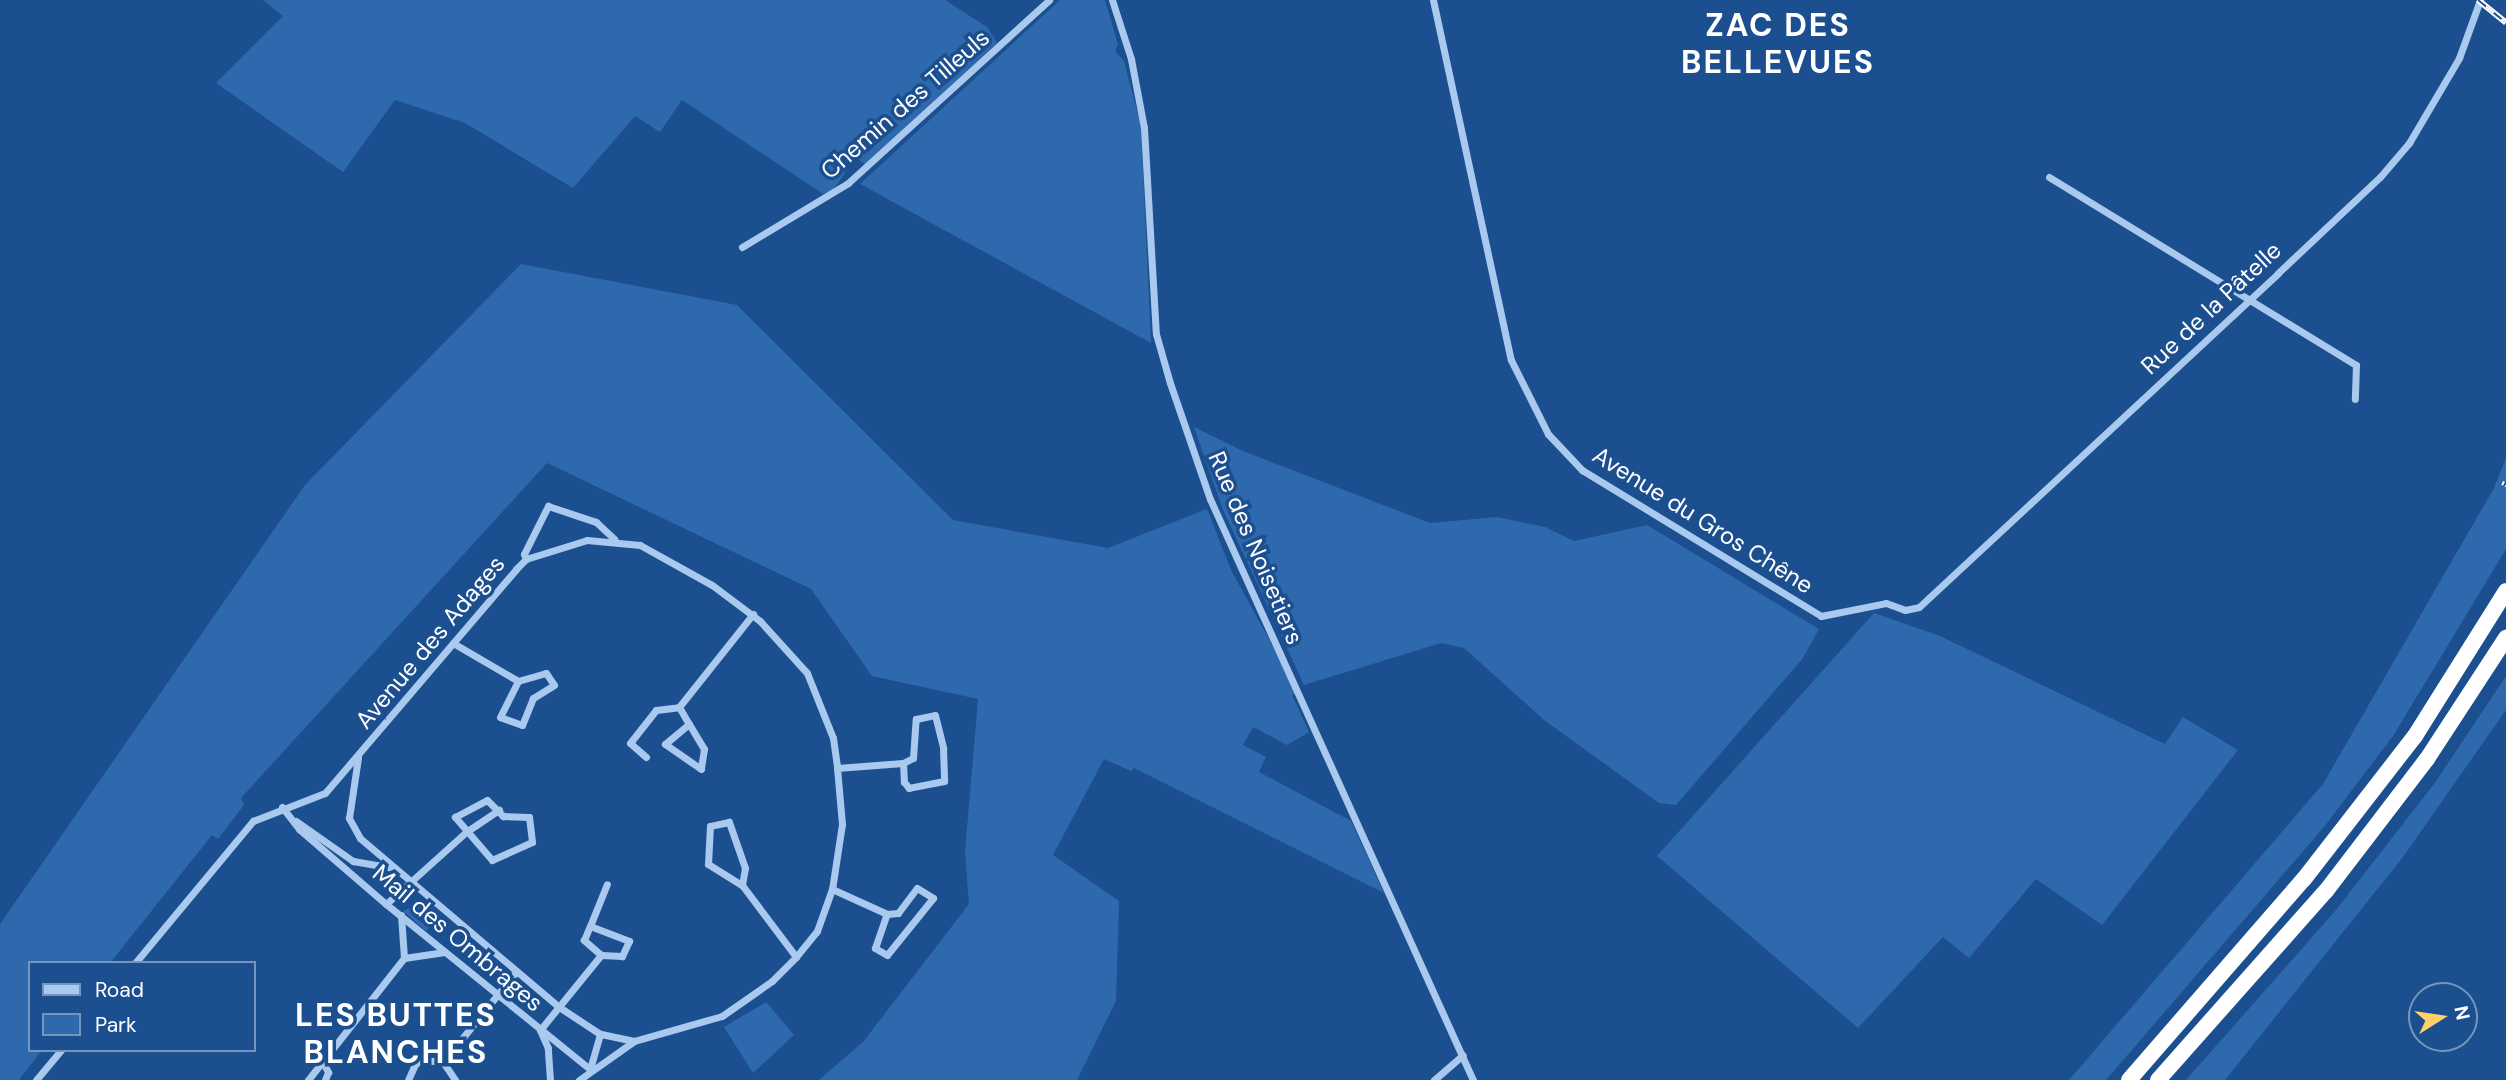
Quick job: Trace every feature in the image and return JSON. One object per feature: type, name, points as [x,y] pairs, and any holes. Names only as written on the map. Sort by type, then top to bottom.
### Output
[{"type":"highway","points":[[2129,1080],[2304,879],[2415,736],[2506,590]]},
{"type":"highway","points":[[2158,1080],[2326,891],[2427,759],[2506,638]]},
{"type":"street","name":"Chemin des Tilleuls","points":[[742,247],[848,183],[1049,0]]},
{"type":"street","name":"Rue des Noisetiers","points":[[1112,0],[1131,59],[1144,128],[1156,334],[1170,383],[1210,499],[1473,1080]]},
{"type":"street","name":"Avenue du Gros Chêne","points":[[1433,0],[1511,360],[1548,434],[1582,470],[1821,616],[1886,603],[1905,610],[1919,607]]},
{"type":"street","name":"Rue de la Pâtelle","points":[[1919,607],[2380,177],[2409,143],[2459,58],[2480,0]]},
{"type":"street","points":[[2049,177],[2356,365],[2354,398]]},
{"type":"street","points":[[526,559],[524,554],[548,506],[596,522],[614,539]]},
{"type":"street","name":"Avenue des Adages","points":[[137,961],[253,821],[282,807],[316,799],[358,758],[526,559],[560,546],[614,539],[662,556],[753,614],[807,673],[833,738],[842,824],[832,889],[817,931],[796,957],[772,981],[722,1016],[634,1041]]},
{"type":"street","points":[[646,757],[630,743],[656,710],[679,707],[753,614]]},
{"type":"street","points":[[453,643],[518,681],[546,673],[554,685],[533,698],[522,725],[500,717],[518,681]]},
{"type":"street","points":[[679,707],[704,749],[701,769],[665,744],[689,724]]},
{"type":"street","points":[[837,768],[903,763],[913,758],[916,719],[935,715],[943,748],[944,781],[909,788],[904,782],[903,763]]},
{"type":"street","name":"Mail des Ombrages","points":[[358,758],[349,818],[360,838],[559,1007],[600,1034],[634,1041]]},
{"type":"street","points":[[487,800],[502,816],[529,817],[532,842],[492,860],[466,832],[455,817],[487,800]]},
{"type":"street","name":"Mail des Ombrages","points":[[282,807],[296,821],[299,829],[386,904],[590,1069]]},
{"type":"street","points":[[386,904],[466,832],[499,810]]},
{"type":"street","points":[[296,821],[353,861],[393,868]]},
{"type":"street","points":[[742,884],[744,868],[729,822],[709,826],[708,864],[742,884],[796,957]]},
{"type":"street","points":[[590,926],[629,941],[622,956],[601,955],[584,940],[607,884]]},
{"type":"street","points":[[832,889],[887,914],[898,913],[918,888],[933,898],[887,955],[875,948],[887,914]]},
{"type":"street","points":[[401,915],[404,958]]},
{"type":"street","points":[[308,1080],[321,1060],[404,958],[446,952]]},
{"type":"street","points":[[550,1080],[548,1048],[540,1030],[601,955]]},
{"type":"street","points":[[443,1062],[516,972]]},
{"type":"street","points":[[590,1069],[600,1034]]},
{"type":"street","points":[[579,1080],[590,1069],[634,1041]]},
{"type":"street","points":[[36,1080],[59,1052]]},
{"type":"street","points":[[1434,1080],[1463,1055]]},
{"type":"street","points":[[321,1060],[328,1072],[325,1080]]},
{"type":"street","points":[[408,1080],[423,1060],[443,1062]]},
{"type":"street","points":[[443,1062],[455,1080]]},
{"type":"green space","points":[[263,0],[945,0],[987,27],[997,43],[865,164],[856,158],[833,190],[823,194],[682,100],[660,132],[635,116],[573,188],[465,123],[395,100],[343,172],[216,83],[283,16]]},
{"type":"green space","points":[[1060,0],[1105,0],[1118,44],[1115,51],[1124,61],[1141,126],[1151,343],[860,184]]},
{"type":"green space","points":[[521,264],[737,305],[953,520],[1108,548],[1207,509],[1231,570],[1299,694],[1292,695],[1309,732],[1287,745],[1253,727],[1243,745],[1266,757],[1259,772],[1351,821],[1384,893],[1134,768],[1131,771],[1104,759],[1053,855],[1119,901],[1116,1001],[1077,1080],[819,1080],[863,1042],[969,904],[965,852],[978,699],[872,676],[811,589],[547,463],[241,798],[244,805],[218,839],[212,835],[112,961],[28,961],[28,1052],[40,1052],[19,1080],[0,1080],[0,924],[305,485]]},
{"type":"green space","points":[[1194,427],[1243,451],[1430,523],[1497,517],[1545,527],[1574,541],[1647,525],[1819,629],[1803,658],[1676,805],[1659,803],[1544,720],[1464,648],[1441,643],[1304,685],[1223,510]]},
{"type":"green space","points":[[2506,458],[2506,549],[2393,736],[2324,827],[2106,1080],[2069,1080],[2323,784],[2494,488]]},
{"type":"green space","points":[[1874,613],[1940,636],[2165,744],[2183,717],[2238,750],[2102,925],[2036,879],[1969,958],[1943,937],[1858,1028],[1657,856]]},
{"type":"green space","points":[[2506,676],[2506,710],[2403,857],[2225,1080],[2186,1080],[2336,910],[2434,784]]},
{"type":"green space","points":[[425,901],[441,915],[426,931],[403,911]]},
{"type":"green space","points":[[766,1002],[794,1035],[753,1073],[724,1027]]},
{"type":"railway","points":[[2478,0],[2506,23]]},
{"type":"railway","points":[[2504,486],[2506,482]]},
{"type":"district","name":"ZAC DES BELLEVUES","points":[[1778,44]]},
{"type":"district","name":"LES BUTTES BLANCHES","points":[[396,1034]]}]
